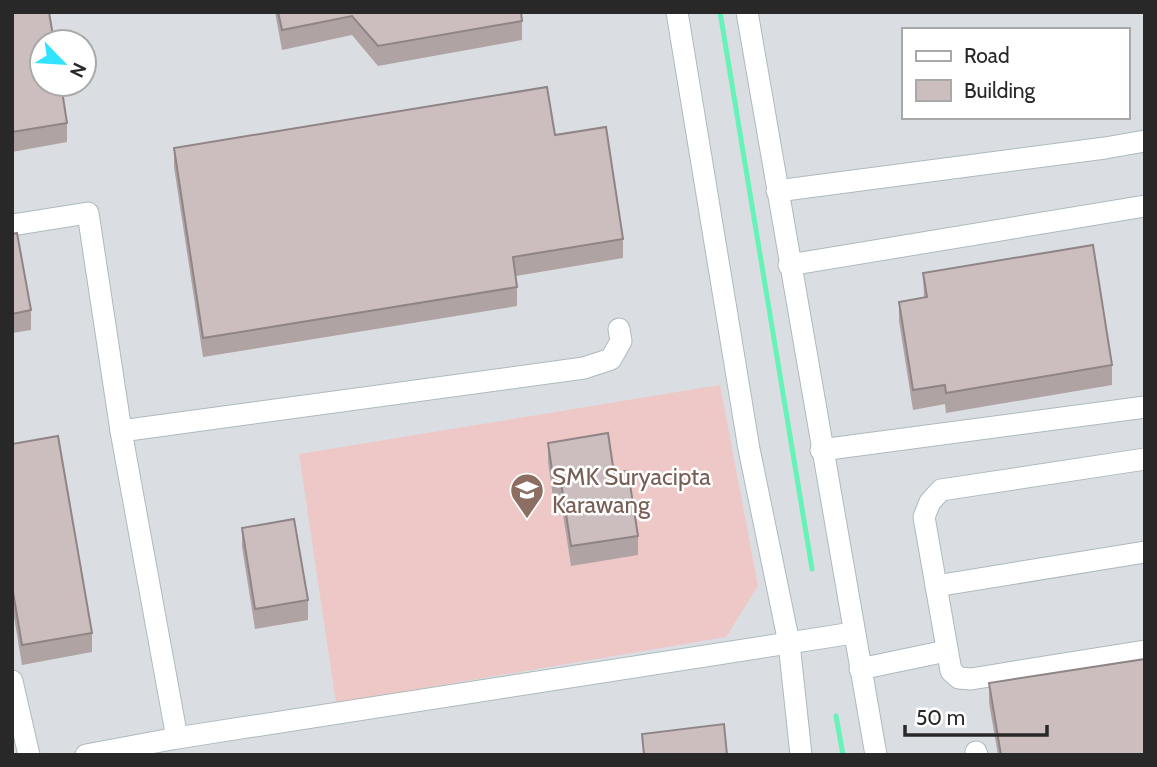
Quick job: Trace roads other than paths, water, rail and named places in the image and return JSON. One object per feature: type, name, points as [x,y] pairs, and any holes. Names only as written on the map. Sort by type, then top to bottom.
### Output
[{"type":"street","points":[[677,12],[749,449],[789,643],[801,755]]},
{"type":"street","points":[[747,12],[876,755]]},
{"type":"street","points":[[777,191],[1145,141]]},
{"type":"street","points":[[789,265],[1145,206]]},
{"type":"street","points":[[12,225],[88,214],[121,431],[177,738]]},
{"type":"street","points":[[121,431],[584,368],[611,359],[621,341],[619,329]]},
{"type":"street","points":[[821,450],[1145,407]]},
{"type":"street","points":[[1145,458],[941,491],[930,502],[925,517],[950,671],[959,678],[971,680],[1145,651]]},
{"type":"street","points":[[936,586],[1145,552]]},
{"type":"street","points":[[86,755],[672,659],[853,633]]},
{"type":"street","points":[[860,669],[946,651]]},
{"type":"street","points":[[12,681],[29,755]]},
{"type":"waterway","points":[[720,12],[812,569]]},
{"type":"waterway","points":[[836,716],[843,755]]},
{"type":"place","name":"SMK Suryacipta Karawang","points":[[527,520]]}]
